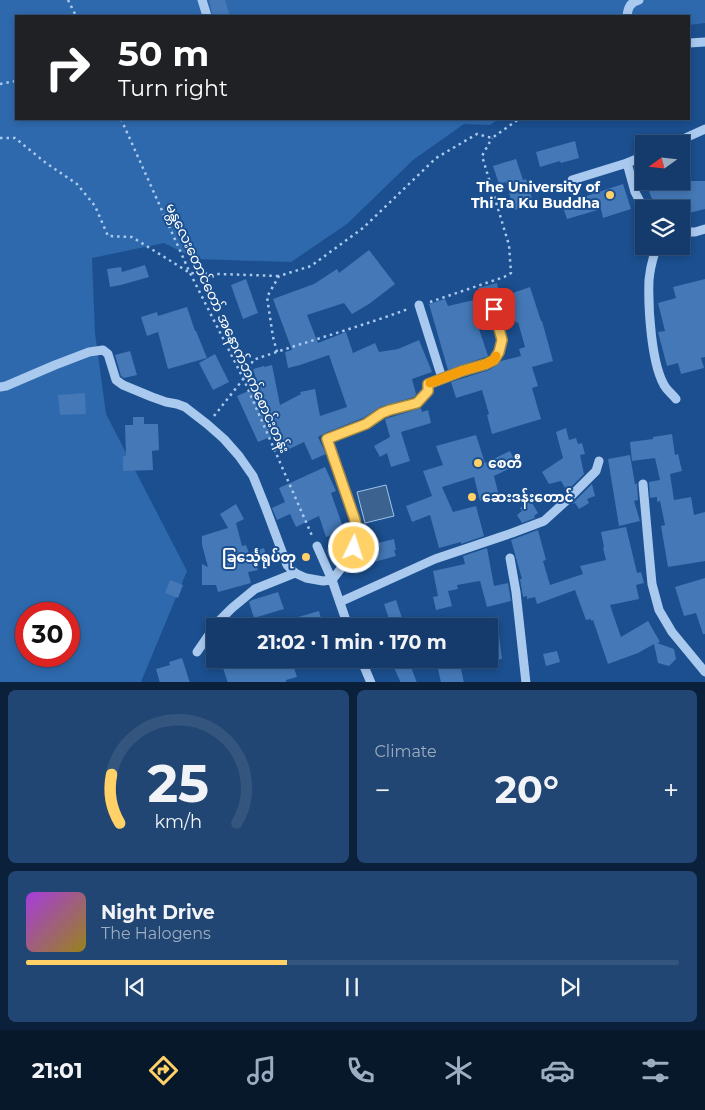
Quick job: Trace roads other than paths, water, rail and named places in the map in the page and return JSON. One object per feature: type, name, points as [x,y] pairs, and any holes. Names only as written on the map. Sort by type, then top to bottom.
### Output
[{"type":"street","points":[[202,0],[207,15]]},
{"type":"street","points":[[627,15],[628,8],[631,4],[639,0]]},
{"type":"street","points":[[690,43],[705,42]]},
{"type":"street","points":[[690,136],[705,129]]},
{"type":"street","points":[[572,180],[635,160]]},
{"type":"street","points":[[627,163],[635,192],[639,200]]},
{"type":"street","points":[[690,232],[705,229]]},
{"type":"street","points":[[654,255],[649,280],[650,322],[656,362],[665,387],[676,399]]},
{"type":"street","points":[[419,305],[442,378]]},
{"type":"street","points":[[0,387],[89,352],[102,350],[108,354],[116,380],[122,385],[152,398],[185,407],[224,439],[253,476],[287,565],[295,573],[306,578],[323,581],[332,580],[346,562],[358,536],[355,520],[327,439],[366,424],[382,413],[417,403],[428,391],[428,384],[494,360],[499,352],[502,340],[494,309]]},
{"type":"street","points":[[340,602],[436,559],[544,521],[596,471],[599,461]]},
{"type":"street","points":[[643,484],[652,584],[659,610],[672,632],[705,672]]},
{"type":"street","points":[[317,546],[332,580],[345,618]]},
{"type":"street","points":[[510,558],[516,592],[526,682]]},
{"type":"street","points":[[197,652],[217,623],[255,589],[295,573]]},
{"type":"street","points":[[365,668],[371,682]]},
{"type":"place","name":"The University of Thi Ta Ku Buddha","points":[[610,195]]},
{"type":"place","name":"စေတီ","points":[[478,463]]},
{"type":"place","name":"ဆေးဒန်းတောင်","points":[[472,497]]},
{"type":"place","name":"ခြင်္သေ့ရုပ်တု","points":[[306,557]]}]
